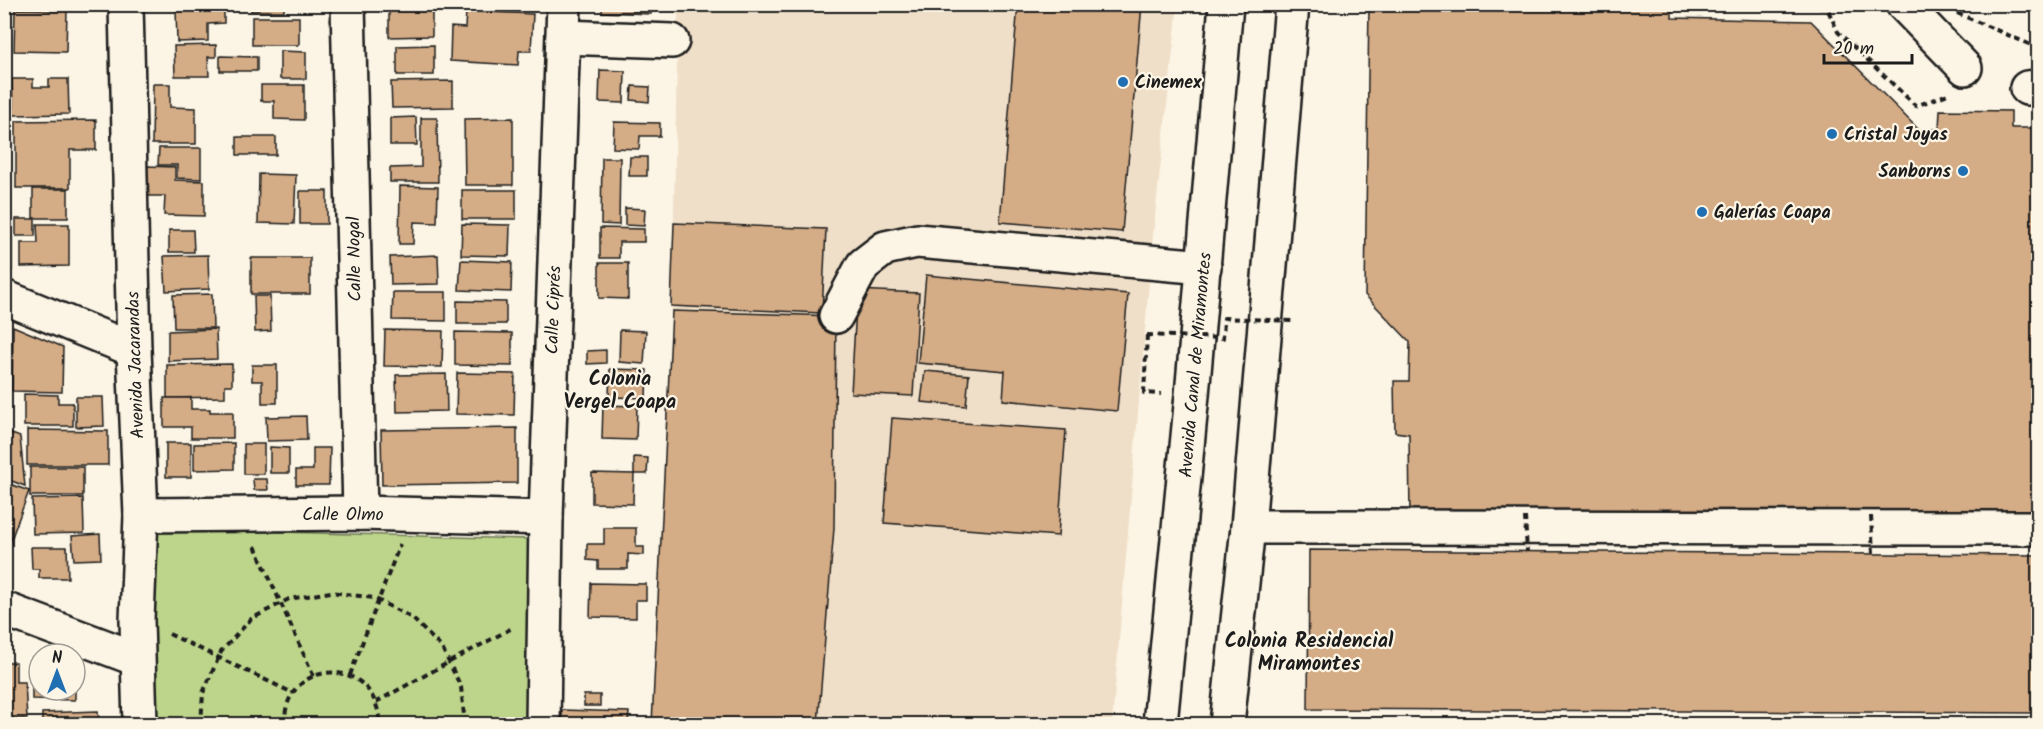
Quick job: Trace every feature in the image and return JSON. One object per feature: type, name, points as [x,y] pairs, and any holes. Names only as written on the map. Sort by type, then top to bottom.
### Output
[{"type":"street","name":"Avenida Jacarandas","points":[[126,4],[134,350],[141,515],[137,620],[140,724]]},
{"type":"street","name":"Calle Nogal","points":[[348,4],[360,513]]},
{"type":"street","name":"Calle Ciprés","points":[[543,724],[546,518],[564,4]]},
{"type":"street","name":"Avenida Canal de Miramontes","points":[[1161,724],[1226,4]]},
{"type":"street","points":[[1227,724],[1248,527],[1292,4]]},
{"type":"street","points":[[1903,4],[1960,80]]},
{"type":"street","points":[[563,37],[672,41]]},
{"type":"street","points":[[836,316],[863,265],[885,248],[917,241],[1204,267]]},
{"type":"street","points":[[4,297],[134,350]]},
{"type":"street","name":"Calle Olmo","points":[[141,515],[360,513],[546,518]]},
{"type":"street","points":[[1248,527],[2038,528]]},
{"type":"street","points":[[4,609],[137,659]]},
{"type":"path","points":[[1799,4],[1827,6],[1838,32],[1916,106],[1960,80]]},
{"type":"path","points":[[1948,9],[2038,48]]},
{"type":"path","points":[[1144,393],[1147,335],[1223,338],[1224,318],[1293,321]]},
{"type":"path","points":[[241,514],[314,677]]},
{"type":"path","points":[[350,675],[412,514]]},
{"type":"path","points":[[1872,516],[1873,554]]},
{"type":"path","points":[[1525,517],[1527,552]]},
{"type":"path","points":[[201,724],[203,693],[221,652],[251,619],[289,599],[332,592],[374,598],[412,618],[442,648],[449,662],[461,687],[465,724]]},
{"type":"path","points":[[376,702],[544,610]]},
{"type":"path","points":[[137,620],[293,693]]},
{"type":"path","points":[[285,724],[287,707],[293,693],[304,681],[334,672],[350,675],[364,684],[376,702],[380,724]]},
{"type":"shaded area","points":[[678,5],[1178,5],[1153,235],[1112,724],[652,724],[672,311]]},
{"type":"green space","points":[[142,528],[530,539],[528,724],[144,724]]},
{"type":"building","points":[[17,4],[68,4],[68,7],[17,7]]},
{"type":"building","points":[[251,4],[284,4],[284,11],[251,11]]},
{"type":"building","points":[[397,4],[417,4],[418,7],[398,7]]},
{"type":"building","points":[[603,4],[651,4],[651,14],[602,12]]},
{"type":"building","points":[[1018,4],[1142,4],[1122,232],[1000,222]]},
{"type":"building","name":"Galerías Coapa","points":[[1369,4],[1672,4],[1672,18],[1811,21],[1919,130],[1939,129],[1940,110],[2011,111],[2011,128],[2038,128],[2038,517],[1410,517],[1409,434],[1395,432],[1394,381],[1409,381],[1410,342],[1365,295]]},
{"type":"building","points":[[224,8],[224,23],[208,24],[208,41],[177,42],[176,10]]},
{"type":"building","points":[[15,9],[67,10],[66,52],[14,51]]},
{"type":"building","points":[[389,11],[432,11],[432,36],[389,37]]},
{"type":"building","points":[[466,11],[533,14],[531,51],[519,51],[518,65],[450,61],[451,27],[465,28]]},
{"type":"building","points":[[252,17],[299,17],[299,45],[252,45]]},
{"type":"building","points":[[216,45],[216,57],[208,57],[209,76],[175,76],[174,46]]},
{"type":"building","points":[[434,45],[434,75],[397,75],[397,46]]},
{"type":"building","points":[[280,51],[306,52],[306,79],[280,79]]},
{"type":"building","points":[[220,56],[257,57],[257,71],[220,71]]},
{"type":"building","points":[[600,70],[625,71],[624,103],[599,102]]},
{"type":"building","points":[[12,79],[33,79],[33,87],[49,87],[49,79],[68,79],[69,114],[13,115]]},
{"type":"building","points":[[453,81],[453,107],[392,108],[391,82]]},
{"type":"building","points":[[153,84],[170,84],[170,107],[196,108],[196,144],[152,144]]},
{"type":"building","points":[[261,85],[304,85],[304,120],[274,119],[274,101],[261,101]]},
{"type":"building","points":[[632,86],[650,87],[649,102],[631,100]]},
{"type":"building","points":[[416,117],[417,145],[390,145],[390,118]]},
{"type":"building","points":[[421,118],[437,118],[438,182],[390,182],[390,168],[421,167]]},
{"type":"building","points":[[513,118],[513,185],[465,185],[464,119]]},
{"type":"building","points":[[96,120],[96,150],[70,150],[70,188],[16,188],[16,121]]},
{"type":"building","points":[[614,122],[660,123],[660,136],[640,136],[639,149],[613,148]]},
{"type":"building","points":[[237,137],[276,137],[276,155],[237,155]]},
{"type":"building","points":[[159,148],[201,148],[201,179],[177,178],[177,165],[158,165]]},
{"type":"building","points":[[630,157],[647,157],[647,176],[629,176]]},
{"type":"building","points":[[602,158],[620,158],[619,225],[601,224]]},
{"type":"building","points":[[146,166],[175,167],[175,180],[204,181],[204,216],[164,215],[165,196],[145,196]]},
{"type":"building","points":[[259,174],[296,175],[294,224],[258,223]]},
{"type":"building","points":[[400,186],[438,187],[437,223],[414,222],[413,244],[399,244]]},
{"type":"building","points":[[4,189],[9,189],[9,229],[4,229]]},
{"type":"building","points":[[33,189],[68,189],[68,218],[33,218]]},
{"type":"building","points":[[462,190],[516,190],[516,219],[462,219]]},
{"type":"building","points":[[300,191],[327,191],[327,224],[300,224]]},
{"type":"building","points":[[625,208],[645,209],[644,226],[625,225]]},
{"type":"building","points":[[16,219],[35,219],[35,236],[16,236]]},
{"type":"building","points":[[674,223],[826,229],[822,313],[671,306]]},
{"type":"building","points":[[37,224],[69,224],[69,266],[21,267],[21,243],[38,243]]},
{"type":"building","points":[[462,224],[510,225],[509,256],[461,255]]},
{"type":"building","points":[[600,228],[644,229],[644,242],[619,242],[619,258],[600,258]]},
{"type":"building","points":[[169,230],[193,230],[194,252],[169,252]]},
{"type":"building","points":[[4,237],[12,237],[12,270],[4,267]]},
{"type":"building","points":[[208,255],[209,289],[166,291],[164,256]]},
{"type":"building","points":[[438,255],[439,284],[391,285],[390,257]]},
{"type":"building","points":[[251,258],[310,258],[310,294],[251,294]]},
{"type":"building","points":[[461,260],[512,262],[511,292],[459,290]]},
{"type":"building","points":[[599,263],[628,263],[628,299],[599,298]]},
{"type":"building","points":[[926,275],[1128,294],[1117,411],[1003,400],[1005,371],[918,363]]},
{"type":"building","points":[[857,290],[919,293],[913,396],[851,393]]},
{"type":"building","points":[[393,292],[446,292],[446,321],[392,320]]},
{"type":"building","points":[[212,294],[213,328],[174,328],[173,295]]},
{"type":"building","points":[[254,296],[270,296],[271,331],[255,332]]},
{"type":"building","points":[[457,301],[506,302],[506,324],[457,324]]},
{"type":"building","points":[[672,311],[836,316],[834,528],[818,724],[652,724]]},
{"type":"building","points":[[13,326],[63,347],[62,392],[12,391]]},
{"type":"building","points":[[216,329],[217,359],[168,361],[168,331]]},
{"type":"building","points":[[385,330],[443,331],[442,367],[384,366]]},
{"type":"building","points":[[620,330],[646,331],[644,364],[619,362]]},
{"type":"building","points":[[455,332],[512,333],[512,366],[455,365]]},
{"type":"building","points":[[4,333],[8,334],[10,355],[4,371]]},
{"type":"building","points":[[606,350],[606,363],[587,364],[587,351]]},
{"type":"building","points":[[232,364],[232,385],[225,385],[225,397],[167,398],[167,365]]},
{"type":"building","points":[[252,365],[277,365],[277,403],[262,403],[262,381],[252,381]]},
{"type":"building","points":[[610,369],[647,370],[646,398],[609,397]]},
{"type":"building","points":[[925,371],[969,375],[966,406],[921,402]]},
{"type":"building","points":[[457,373],[515,374],[514,415],[456,414]]},
{"type":"building","points":[[446,374],[447,411],[397,412],[396,375]]},
{"type":"building","points":[[24,394],[58,395],[58,403],[73,403],[73,426],[24,426]]},
{"type":"building","points":[[76,397],[103,397],[104,426],[76,427]]},
{"type":"building","points":[[164,398],[191,398],[191,409],[233,412],[233,438],[191,438],[191,427],[164,427]]},
{"type":"building","points":[[603,405],[637,406],[636,440],[602,439]]},
{"type":"building","points":[[306,416],[307,440],[267,441],[266,417]]},
{"type":"building","points":[[892,418],[1066,430],[1058,536],[884,523]]},
{"type":"building","points":[[517,428],[517,483],[382,485],[381,430]]},
{"type":"building","points":[[27,430],[108,431],[108,465],[27,465]]},
{"type":"building","points":[[4,431],[20,437],[25,486],[4,478],[8,464],[4,463]]},
{"type":"building","points":[[166,443],[191,443],[191,477],[166,477]]},
{"type":"building","points":[[234,443],[234,469],[194,470],[194,444]]},
{"type":"building","points":[[244,444],[264,444],[264,474],[244,474]]},
{"type":"building","points":[[270,447],[289,448],[289,473],[270,473]]},
{"type":"building","points":[[313,448],[330,448],[329,485],[296,485],[296,470],[313,470]]},
{"type":"building","points":[[634,457],[648,458],[647,474],[634,474]]},
{"type":"building","points":[[30,467],[83,467],[83,496],[30,496]]},
{"type":"building","points":[[592,473],[634,474],[633,504],[592,503]]},
{"type":"building","points":[[253,479],[267,479],[268,490],[254,490]]},
{"type":"building","points":[[4,482],[29,491],[9,545],[4,543]]},
{"type":"building","points":[[83,498],[84,533],[33,534],[32,499]]},
{"type":"building","points":[[604,528],[636,528],[636,547],[644,547],[644,555],[628,554],[628,569],[598,569],[598,561],[587,560],[587,544],[604,544]]},
{"type":"building","points":[[100,534],[101,559],[74,560],[72,536]]},
{"type":"building","points":[[31,547],[67,547],[68,578],[39,578],[39,569],[32,569]]},
{"type":"building","points":[[1309,550],[2038,555],[2038,713],[1308,709]]},
{"type":"building","points":[[591,583],[646,584],[646,600],[636,600],[636,618],[590,617]]},
{"type":"building","points":[[4,662],[16,662],[16,682],[25,682],[27,719],[4,719]]},
{"type":"building","points":[[584,695],[600,695],[600,706],[584,706]]},
{"type":"building","points":[[562,710],[629,712],[628,724],[562,724]]},
{"type":"building","points":[[98,711],[99,724],[42,724],[42,713]]},
{"type":"place","name":"Cinemex","points":[[1123,82]]},
{"type":"place","name":"Cristal Joyas","points":[[1832,134]]},
{"type":"place","name":"Sanborns","points":[[1963,171]]},
{"type":"place","name":"Galerías Coapa","points":[[1702,212]]},
{"type":"district","name":"Colonia Vergel Coapa","points":[[620,390]]},
{"type":"district","name":"Colonia Residencial Miramontes","points":[[1309,652]]}]
